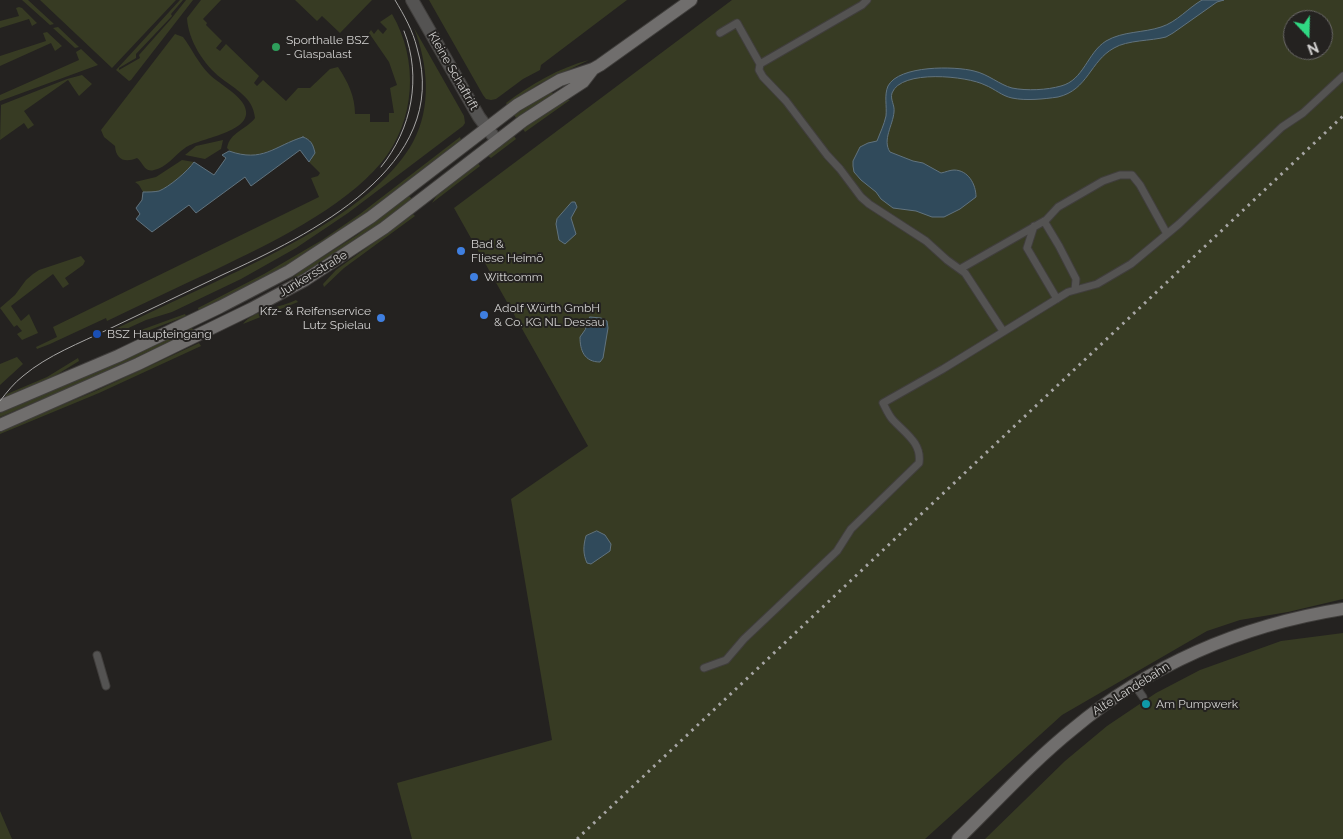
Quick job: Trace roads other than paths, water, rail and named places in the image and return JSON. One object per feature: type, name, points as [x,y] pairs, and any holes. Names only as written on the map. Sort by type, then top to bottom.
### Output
[{"type":"main road","name":"Junkersstraße","points":[[0,406],[149,342],[289,271],[365,222],[517,106],[560,80],[593,69],[691,0]]},
{"type":"main road","name":"Junkersstraße","points":[[0,425],[138,364],[288,290],[362,244],[544,106],[583,82],[593,69]]},
{"type":"main road","name":"Alte Landebahn","points":[[958,839],[1053,746],[1092,713],[1134,684],[1189,655],[1240,634],[1292,618],[1343,609]]},
{"type":"street","name":"Kleine Schaftrift","points":[[412,0],[479,117],[497,141]]},
{"type":"lane","points":[[760,64],[862,5],[867,0]]},
{"type":"lane","points":[[720,33],[737,23],[760,64],[759,70],[763,77],[786,101],[820,147],[840,169],[861,197],[926,241],[947,260],[966,273],[1002,331]]},
{"type":"lane","points":[[704,668],[726,660],[744,639],[838,551],[851,529],[919,463],[920,455],[913,440],[892,419],[883,403],[943,369],[1068,292],[1097,284],[1122,269],[1167,234],[1282,127],[1303,114],[1343,76]]},
{"type":"lane","points":[[960,269],[1044,221],[1058,207],[1103,181],[1120,175],[1132,175],[1167,234]]},
{"type":"lane","points":[[1044,221],[1076,279],[1075,290]]},
{"type":"lane","points":[[1034,226],[1027,248],[1056,299]]},
{"type":"lane","points":[[98,655],[106,686]]},
{"type":"lane","points":[[1134,684],[1143,697]]},
{"type":"water","points":[[1202,0],[1224,0],[1217,2],[1166,37],[1119,45],[1099,60],[1083,82],[1076,88],[1058,97],[1029,100],[1017,99],[1005,96],[976,82],[950,77],[908,80],[898,85],[892,93],[894,112],[887,143],[890,152],[923,163],[941,173],[954,170],[963,172],[975,187],[976,197],[960,209],[944,217],[932,217],[916,211],[893,208],[881,199],[854,172],[853,161],[860,147],[877,141],[882,129],[886,116],[888,86],[894,79],[903,74],[928,69],[954,68],[979,72],[1012,88],[1037,90],[1061,86],[1075,78],[1094,52],[1106,41],[1119,35],[1167,25]]},
{"type":"water","points":[[303,137],[311,143],[315,153],[309,162],[300,150],[251,186],[245,177],[196,213],[189,205],[152,232],[136,219],[140,214],[136,208],[142,200],[143,192],[163,189],[183,174],[194,162],[214,175],[226,158],[222,155],[229,151],[251,155],[260,154]]},
{"type":"water","points":[[572,202],[575,202],[577,207],[571,218],[576,234],[565,244],[559,240],[556,224],[557,219]]},
{"type":"water","points":[[590,317],[601,318],[607,321],[608,328],[603,358],[600,362],[590,360],[582,351],[580,337]]},
{"type":"water","points":[[597,531],[605,535],[611,544],[610,551],[591,564],[587,563],[586,560],[584,543],[586,536]]},
{"type":"tram line","points":[[0,401],[20,379],[54,356],[257,259],[331,217],[365,191],[394,162],[414,128],[422,90],[417,48],[408,23],[395,0]]},
{"type":"tram line","points":[[381,167],[392,152],[400,136],[411,102],[412,66],[404,31]]},
{"type":"railway","points":[[577,839],[1343,116]]},
{"type":"place","name":"Sporthalle BSZ - Glaspalast","points":[[276,47]]},
{"type":"place","name":"Bad & Fliese Heimö","points":[[461,251]]},
{"type":"place","name":"Wittcomm","points":[[474,277]]},
{"type":"place","name":"Adolf Würth GmbH & Co. KG NL Dessau","points":[[484,315]]},
{"type":"place","name":"Kfz- & Reifenservice Lutz Spielau","points":[[381,318]]},
{"type":"place","name":"BSZ Haupteingang","points":[[97,334]]},
{"type":"place","name":"Am Pumpwerk","points":[[1146,704]]}]
